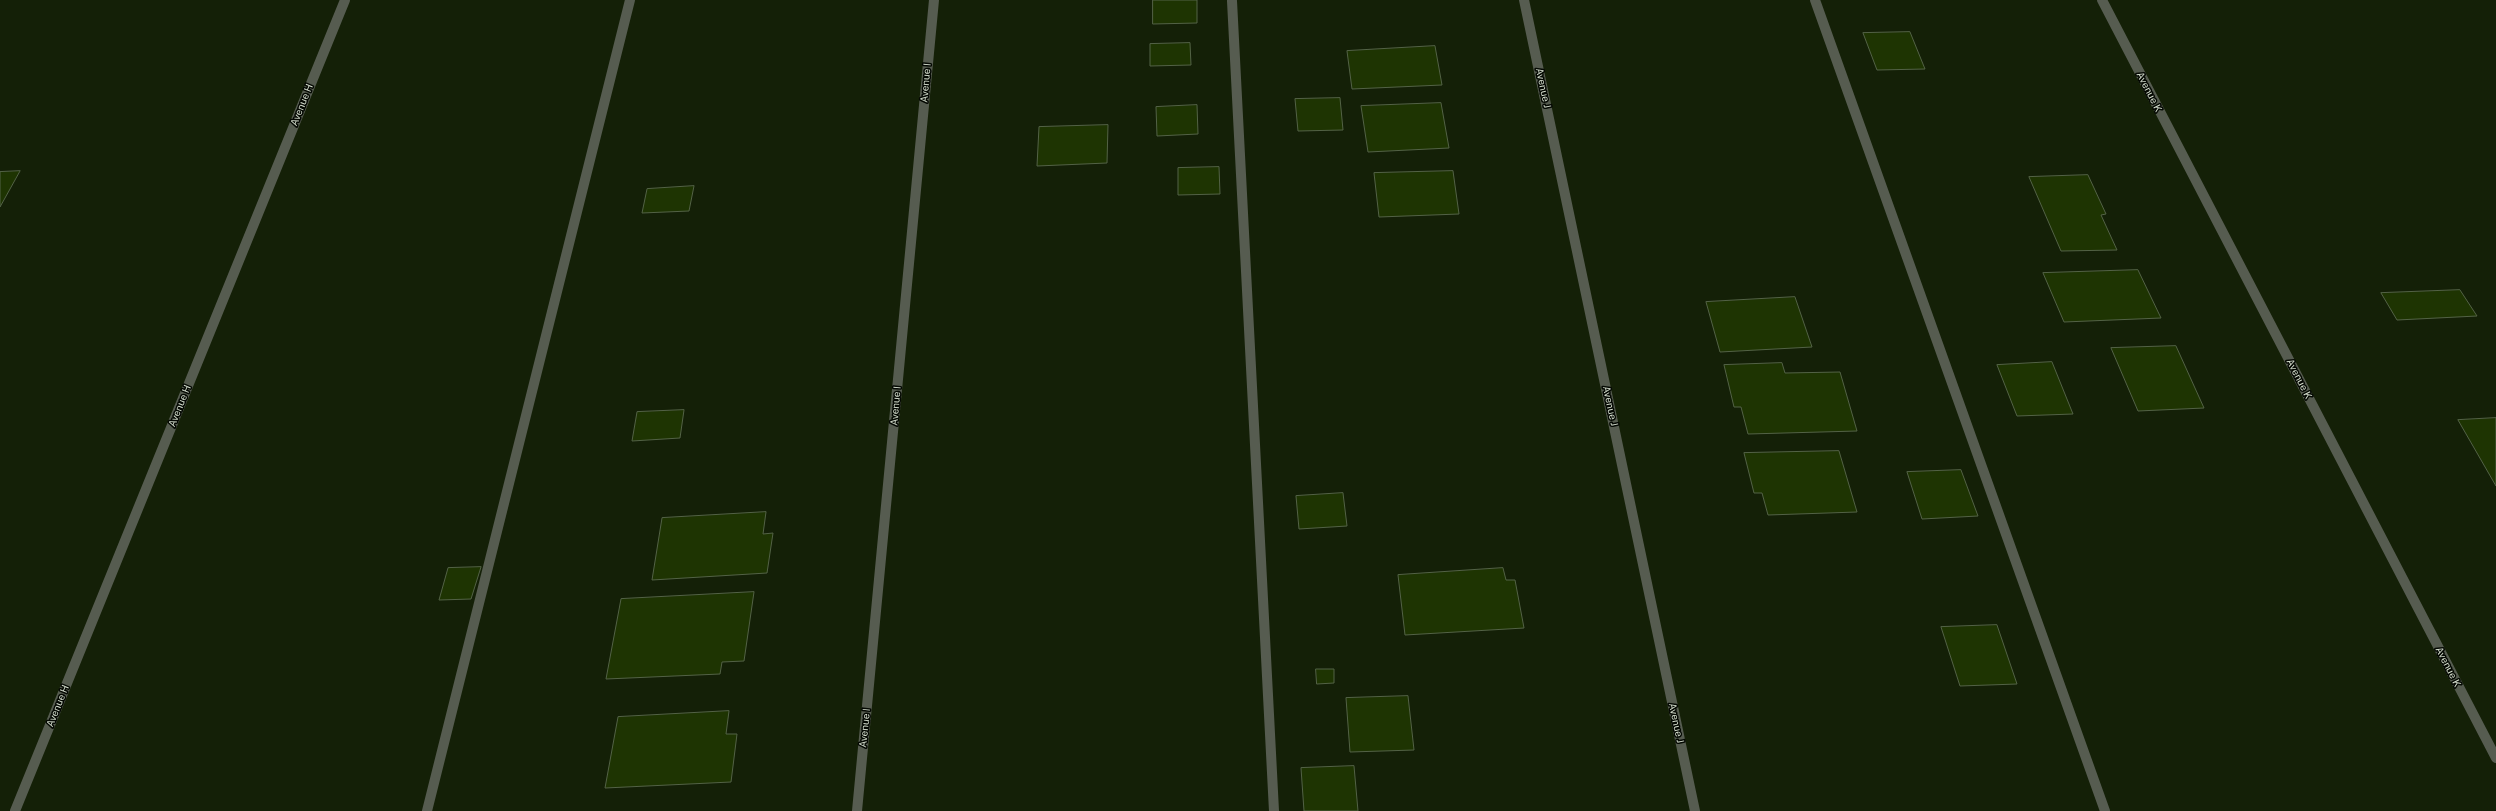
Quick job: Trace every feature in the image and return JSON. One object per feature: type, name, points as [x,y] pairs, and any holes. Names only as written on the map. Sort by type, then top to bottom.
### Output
[{"type":"street","name":"Avenue H","points":[[15,811],[345,0]]},
{"type":"street","points":[[427,811],[630,0]]},
{"type":"street","name":"Avenue I","points":[[857,811],[934,0]]},
{"type":"street","name":"Avenue J","points":[[1524,0],[1695,811]]},
{"type":"street","points":[[1816,0],[2105,811]]},
{"type":"street","name":"Avenue K","points":[[2102,0],[2496,758]]},
{"type":"street","points":[[1232,1],[1274,811]]},
{"type":"building","points":[[1153,0],[1197,0],[1197,23],[1153,24]]},
{"type":"building","points":[[1910,32],[1925,69],[1877,70],[1863,33]]},
{"type":"building","points":[[1190,43],[1191,65],[1150,66],[1150,44]]},
{"type":"building","points":[[1435,46],[1442,85],[1352,89],[1347,51]]},
{"type":"building","points":[[1340,98],[1343,130],[1298,131],[1295,99]]},
{"type":"building","points":[[1441,103],[1449,148],[1368,152],[1361,106]]},
{"type":"building","points":[[1197,105],[1198,134],[1157,136],[1156,107]]},
{"type":"building","points":[[1108,125],[1107,163],[1037,166],[1039,127]]},
{"type":"building","points":[[1219,167],[1220,194],[1178,195],[1178,168]]},
{"type":"building","points":[[20,171],[0,207],[0,172]]},
{"type":"building","points":[[1453,171],[1459,214],[1379,217],[1374,173]]},
{"type":"building","points":[[2088,175],[2106,214],[2101,215],[2117,250],[2061,251],[2029,177]]},
{"type":"building","points":[[694,186],[689,211],[642,213],[647,189]]},
{"type":"building","points":[[2138,270],[2161,318],[2064,322],[2043,273]]},
{"type":"building","points":[[2460,290],[2477,316],[2397,320],[2381,293]]},
{"type":"building","points":[[1795,297],[1812,347],[1720,352],[1706,302]]},
{"type":"building","points":[[2176,346],[2204,408],[2138,411],[2111,348]]},
{"type":"building","points":[[2052,362],[2073,414],[2017,416],[1997,365]]},
{"type":"building","points":[[1782,363],[1785,373],[1840,372],[1857,431],[1748,434],[1741,407],[1734,407],[1724,365]]},
{"type":"building","points":[[684,410],[680,438],[632,441],[637,412]]},
{"type":"building","points":[[2496,418],[2496,486],[2458,420]]},
{"type":"building","points":[[1839,451],[1857,512],[1768,515],[1762,493],[1754,493],[1744,453]]},
{"type":"building","points":[[1961,470],[1978,516],[1922,519],[1907,472]]},
{"type":"building","points":[[1343,493],[1347,526],[1299,529],[1296,496]]},
{"type":"building","points":[[766,512],[763,534],[773,533],[767,573],[652,580],[662,518]]},
{"type":"building","points":[[481,567],[471,599],[439,600],[448,568]]},
{"type":"building","points":[[1503,568],[1506,580],[1515,580],[1524,628],[1405,635],[1398,575]]},
{"type":"building","points":[[754,592],[744,661],[722,662],[720,674],[606,679],[621,599]]},
{"type":"building","points":[[1997,625],[2017,684],[1960,686],[1941,627]]},
{"type":"building","points":[[1316,669],[1334,669],[1334,683],[1317,684]]},
{"type":"building","points":[[1408,696],[1414,750],[1350,752],[1346,698]]},
{"type":"building","points":[[729,711],[726,734],[737,734],[731,782],[605,788],[618,717]]},
{"type":"building","points":[[1354,766],[1358,811],[1304,811],[1301,768]]}]
